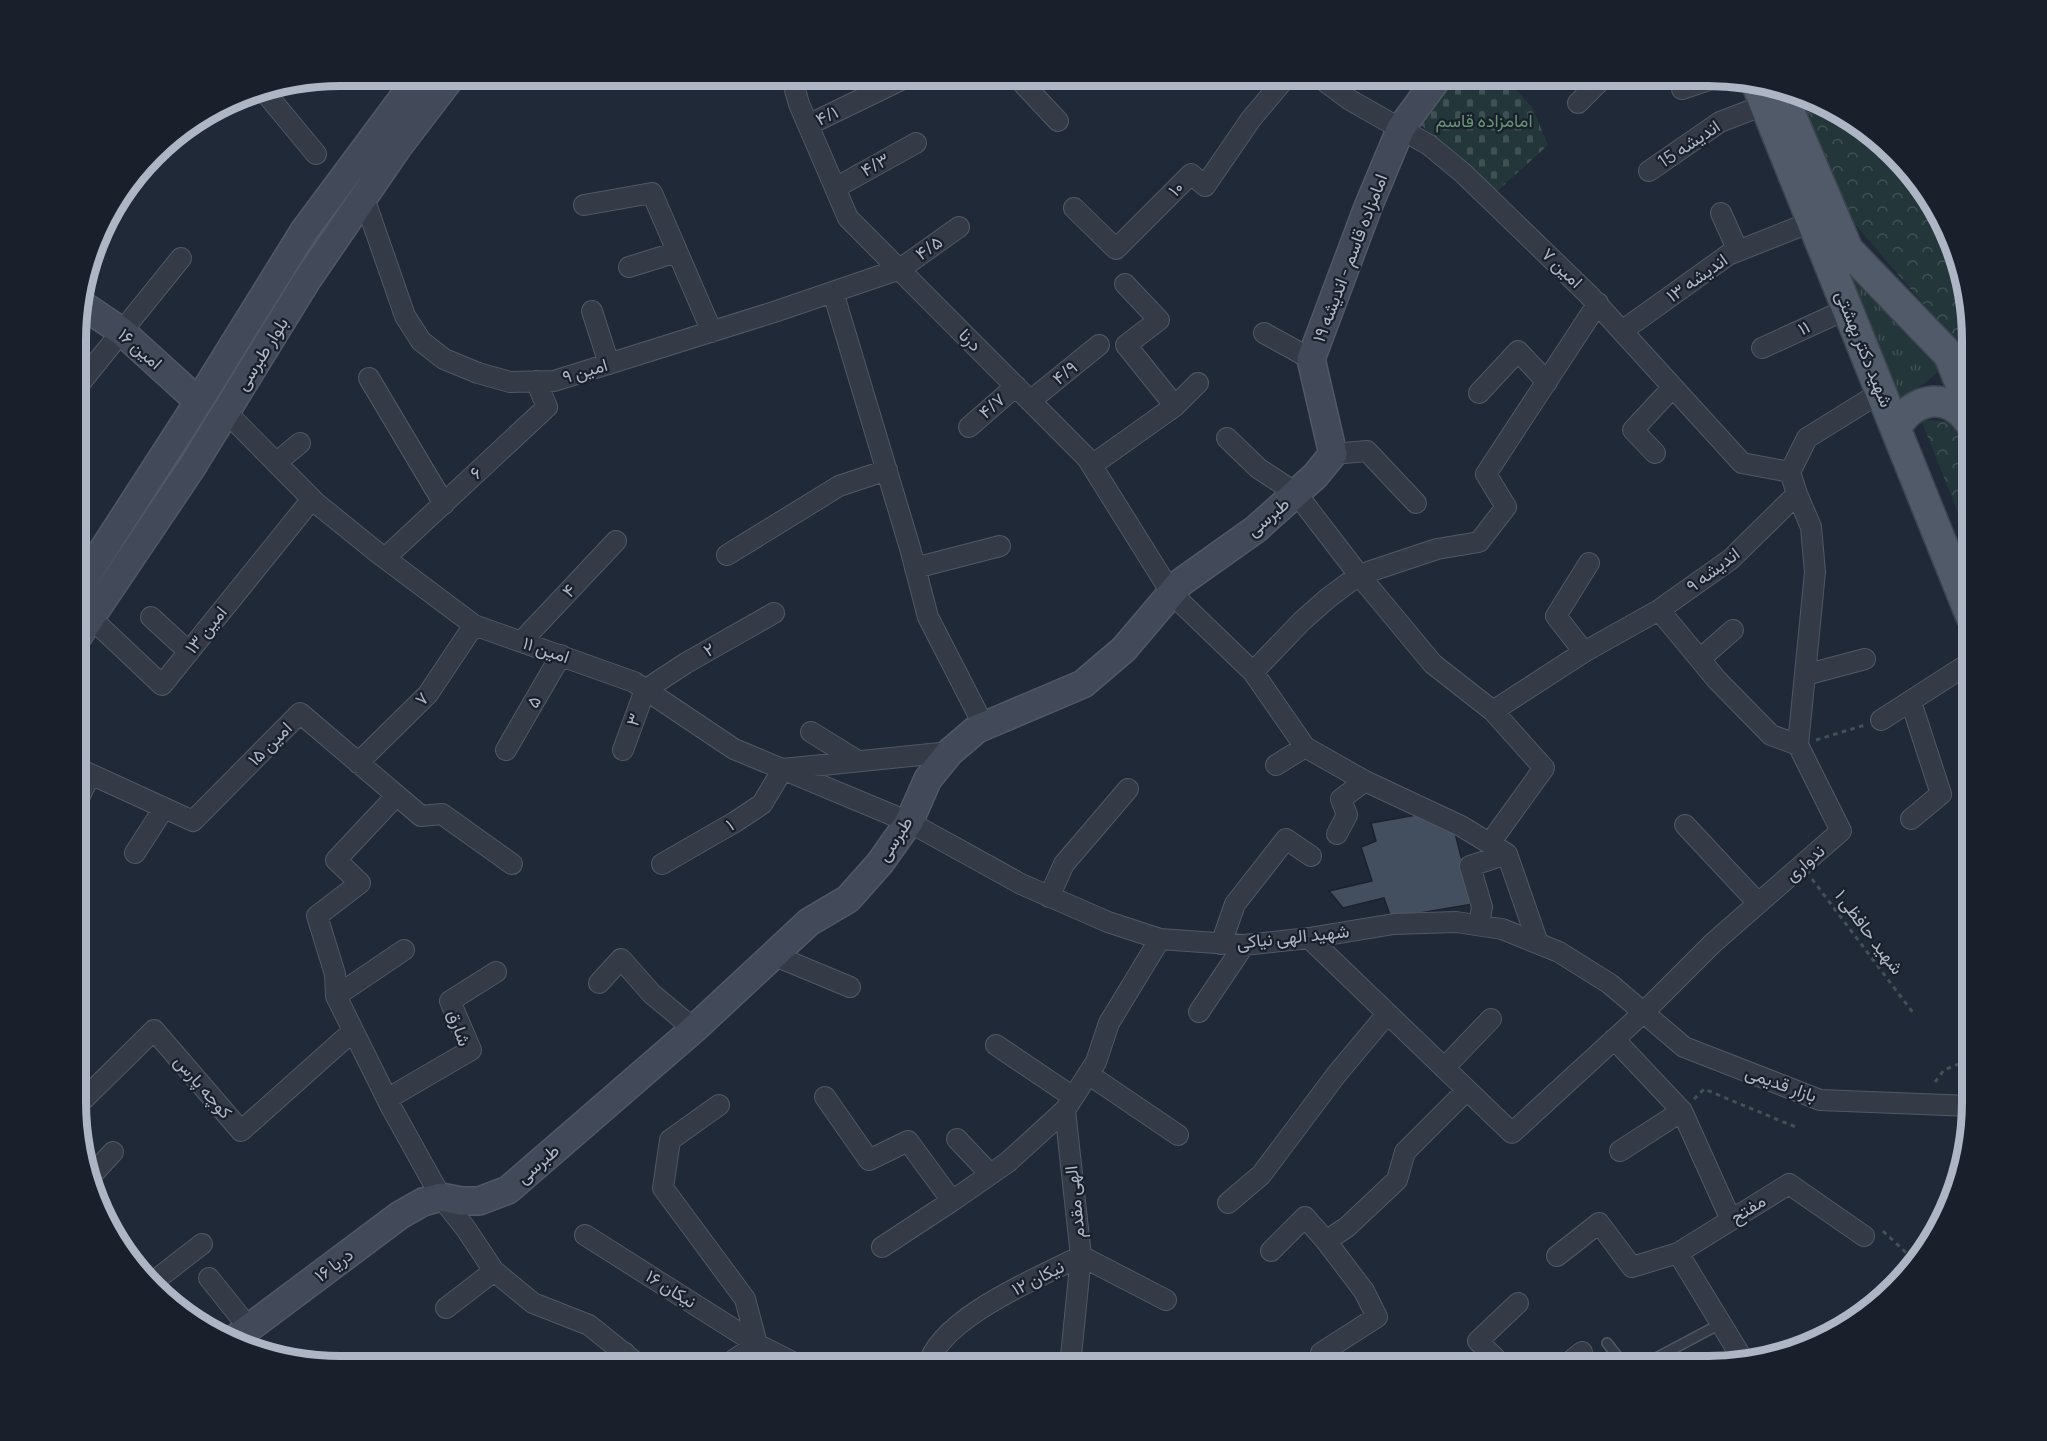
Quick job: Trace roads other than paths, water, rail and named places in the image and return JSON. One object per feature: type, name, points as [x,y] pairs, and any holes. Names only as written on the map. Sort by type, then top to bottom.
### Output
[{"type":"main road","name":"شهید دکتر بهشتی","points":[[1766,92],[1811,222],[1962,593]]},
{"type":"main road","points":[[1767,92],[1848,250],[1949,354],[1962,387]]},
{"type":"main road","points":[[1896,427],[1903,416],[1914,407],[1927,402],[1940,401],[1962,412]]},
{"type":"street","name":"بلوار طبرسی","points":[[86,577],[303,231],[412,86]]},
{"type":"street","name":"بلوار طبرسی","points":[[86,625],[192,467],[307,280],[398,147],[445,86]]},
{"type":"street","name":"درنا","points":[[794,86],[799,104],[848,218],[1088,458],[1172,594],[1253,672],[1305,747]]},
{"type":"street","name":"۴/۱","points":[[808,125],[888,86]]},
{"type":"street","points":[[1025,86],[1058,121]]},
{"type":"street","name":"۱۰","points":[[1074,208],[1116,249],[1191,174],[1204,186],[1251,119],[1279,86]]},
{"type":"street","name":"امین ۷","points":[[1331,86],[1350,100],[1429,145],[1464,172],[1598,303],[1742,462],[1790,472]]},
{"type":"street","name":"امامزاده قاسم - اندیشه ۱۹","points":[[1333,454],[1311,359],[1368,207],[1401,128],[1432,86]]},
{"type":"street","points":[[1578,103],[1594,86]]},
{"type":"street","points":[[1682,89],[1691,86]]},
{"type":"street","name":"اندیشه 15","points":[[1649,171],[1765,92]]},
{"type":"street","points":[[268,96],[315,154]]},
{"type":"street","name":"۴/۳","points":[[835,188],[916,143]]},
{"type":"street","points":[[584,205],[652,193],[712,332]]},
{"type":"street","name":"امین ۹","points":[[364,198],[405,316],[421,341],[444,359],[478,373],[510,382],[554,381],[712,332],[900,269]]},
{"type":"street","points":[[1721,213],[1738,251]]},
{"type":"street","name":"اندیشه ۱۳","points":[[1622,331],[1728,255],[1811,222]]},
{"type":"street","name":"۴/۵","points":[[900,269],[959,227]]},
{"type":"street","points":[[629,267],[677,252]]},
{"type":"street","points":[[86,376],[181,258]]},
{"type":"street","points":[[1125,284],[1159,320],[1126,345],[1175,406]]},
{"type":"street","points":[[833,292],[887,470],[928,617],[984,726]]},
{"type":"street","points":[[1253,672],[1328,597],[1359,575],[1437,549],[1479,542],[1506,507],[1486,474],[1598,303]]},
{"type":"street","name":"امین ۱۶","points":[[88,309],[121,331],[198,401]]},
{"type":"street","name":"۱۱","points":[[1762,348],[1847,309]]},
{"type":"street","points":[[592,311],[609,364]]},
{"type":"street","points":[[1264,333],[1311,359]]},
{"type":"street","name":"۴/۹","points":[[1030,400],[1099,345]]},
{"type":"street","points":[[1479,393],[1518,351],[1546,382]]},
{"type":"street","points":[[369,378],[444,504]]},
{"type":"street","name":"۶","points":[[385,558],[547,407],[536,381]]},
{"type":"street","points":[[1092,465],[1175,406],[1198,383]]},
{"type":"street","name":"۴/۷","points":[[969,427],[1016,386]]},
{"type":"street","points":[[1655,453],[1633,430],[1673,387]]},
{"type":"street","points":[[1659,610],[1771,735],[1798,745],[1815,572],[1811,527],[1790,472],[1808,438],[1881,392]]},
{"type":"street","name":"امین ۱۱","points":[[226,412],[312,499],[474,625],[634,682],[734,749],[909,822]]},
{"type":"street","points":[[1227,438],[1258,468],[1296,493],[1359,575],[1433,664],[1493,711],[1544,768],[1490,843]]},
{"type":"street","points":[[276,463],[300,443]]},
{"type":"street","points":[[1333,454],[1367,451],[1416,502]]},
{"type":"street","name":"طبرسی","points":[[441,1197],[461,1201],[479,1201],[508,1190],[694,1029],[809,922],[848,899],[880,863],[909,822],[928,779],[950,752],[978,729],[1083,684],[1124,649],[1180,583],[1256,529],[1315,476],[1333,454]]},
{"type":"street","points":[[727,555],[839,486],[887,470]]},
{"type":"street","name":"اندیشه ۹","points":[[1493,711],[1584,652],[1659,610],[1731,559],[1797,494]]},
{"type":"street","name":"امین ۱۳","points":[[86,629],[162,685],[312,499]]},
{"type":"street","name":"۴","points":[[521,642],[616,541]]},
{"type":"street","points":[[915,568],[1000,546]]},
{"type":"street","points":[[1584,652],[1556,616],[1589,563]]},
{"type":"street","name":"۲","points":[[645,690],[686,663],[774,613]]},
{"type":"street","points":[[151,617],[189,652]]},
{"type":"street","name":"۷","points":[[358,763],[428,694],[474,625]]},
{"type":"street","points":[[1700,658],[1733,630]]},
{"type":"street","name":"۵","points":[[506,750],[561,655]]},
{"type":"street","points":[[1805,675],[1865,658]]},
{"type":"street","points":[[1881,720],[1962,668]]},
{"type":"street","name":"۳","points":[[623,750],[645,690]]},
{"type":"street","points":[[1911,702],[1941,794],[1911,819]]},
{"type":"street","name":"امین ۱۵","points":[[86,772],[193,821],[300,713],[420,816],[442,814],[512,864]]},
{"type":"street","points":[[811,732],[858,761]]},
{"type":"street","name":"ندواری","points":[[1467,1090],[1512,1133],[1643,1013],[1713,942],[1841,831],[1798,745]]},
{"type":"street","points":[[1276,765],[1305,747],[1365,781],[1461,826],[1507,854],[1538,943]]},
{"type":"street","points":[[783,769],[950,752]]},
{"type":"street","name":"۱","points":[[662,864],[762,804],[783,769]]},
{"type":"street","points":[[1337,834],[1347,815],[1341,799],[1365,781]]},
{"type":"street","points":[[1049,897],[1064,864],[1128,789]]},
{"type":"street","points":[[396,796],[336,860],[360,883],[318,916],[335,974],[336,996],[387,1099],[441,1197],[494,1271],[533,1303],[589,1325],[620,1356]]},
{"type":"street","points":[[135,853],[164,808]]},
{"type":"street","name":"شهید الهی نیاکی","points":[[909,822],[1021,884],[1108,922],[1160,939],[1244,945],[1309,939],[1394,924],[1456,922],[1479,925],[1502,929],[1559,952],[1610,984],[1643,1013]]},
{"type":"street","points":[[1685,825],[1758,903]]},
{"type":"street","points":[[1221,944],[1235,904],[1286,839],[1311,856]]},
{"type":"street","points":[[1479,925],[1482,907],[1470,866],[1507,854]]},
{"type":"street","points":[[882,1246],[1008,1162],[1069,1104],[1096,1062],[1109,1023],[1160,939]]},
{"type":"street","points":[[1309,939],[1467,1090],[1405,1152],[1397,1180],[1347,1227],[1326,1241]]},
{"type":"street","points":[[1199,1012],[1244,945]]},
{"type":"street","points":[[336,996],[404,950]]},
{"type":"street","points":[[773,955],[850,987]]},
{"type":"street","points":[[599,983],[621,959],[652,994],[694,1029]]},
{"type":"street","name":"شارق","points":[[387,1099],[471,1050],[450,1001],[496,972]]},
{"type":"street","name":"بازار قدیمی","points":[[1643,1013],[1684,1047],[1820,1100],[1962,1106]]},
{"type":"street","points":[[1228,1203],[1261,1175],[1336,1075],[1388,1014]]},
{"type":"street","points":[[1444,1068],[1491,1020]]},
{"type":"street","name":"کوچه پارس","points":[[86,1097],[154,1030],[241,1131],[353,1031]]},
{"type":"street","points":[[1614,1039],[1682,1111],[1731,1220]]},
{"type":"street","points":[[996,1045],[1069,1104]]},
{"type":"street","points":[[1088,1074],[1178,1135]]},
{"type":"street","points":[[825,1097],[869,1160],[908,1141],[952,1201]]},
{"type":"street","name":"الهی مقدم","points":[[1069,1104],[1081,1256],[1071,1356]]},
{"type":"street","points":[[719,1105],[670,1140],[663,1188],[745,1299],[757,1344],[740,1356]]},
{"type":"street","points":[[1620,1151],[1682,1111]]},
{"type":"street","points":[[957,1139],[990,1174]]},
{"type":"street","points":[[95,1171],[113,1152]]},
{"type":"street","name":"مفتح","points":[[1557,1256],[1599,1223],[1632,1267],[1678,1253],[1789,1184],[1864,1236]]},
{"type":"street","name":"دریا ۱۶","points":[[241,1334],[400,1215],[423,1202],[441,1197]]},
{"type":"street","points":[[1271,1251],[1305,1217],[1364,1291],[1377,1317],[1321,1353],[1323,1356]]},
{"type":"street","name":"نیکان ۱۶","points":[[585,1235],[757,1344],[781,1356]]},
{"type":"street","points":[[158,1278],[202,1244]]},
{"type":"street","points":[[1678,1253],[1739,1353]]},
{"type":"street","name":"نیکان ۱۲","points":[[930,1356],[953,1329],[980,1308],[1081,1256],[1166,1300]]},
{"type":"street","points":[[446,1308],[494,1271]]},
{"type":"street","points":[[209,1278],[241,1334]]},
{"type":"street","points":[[1493,1356],[1478,1341],[1518,1303]]},
{"type":"street","points":[[1577,1356],[1582,1352]]},
{"type":"lane","points":[[1660,1356],[1720,1324]]},
{"type":"lane","points":[[1607,1343],[1617,1356]]},
{"type":"park label","name":"امامزاده قاسم","points":[[1484,121]]}]
